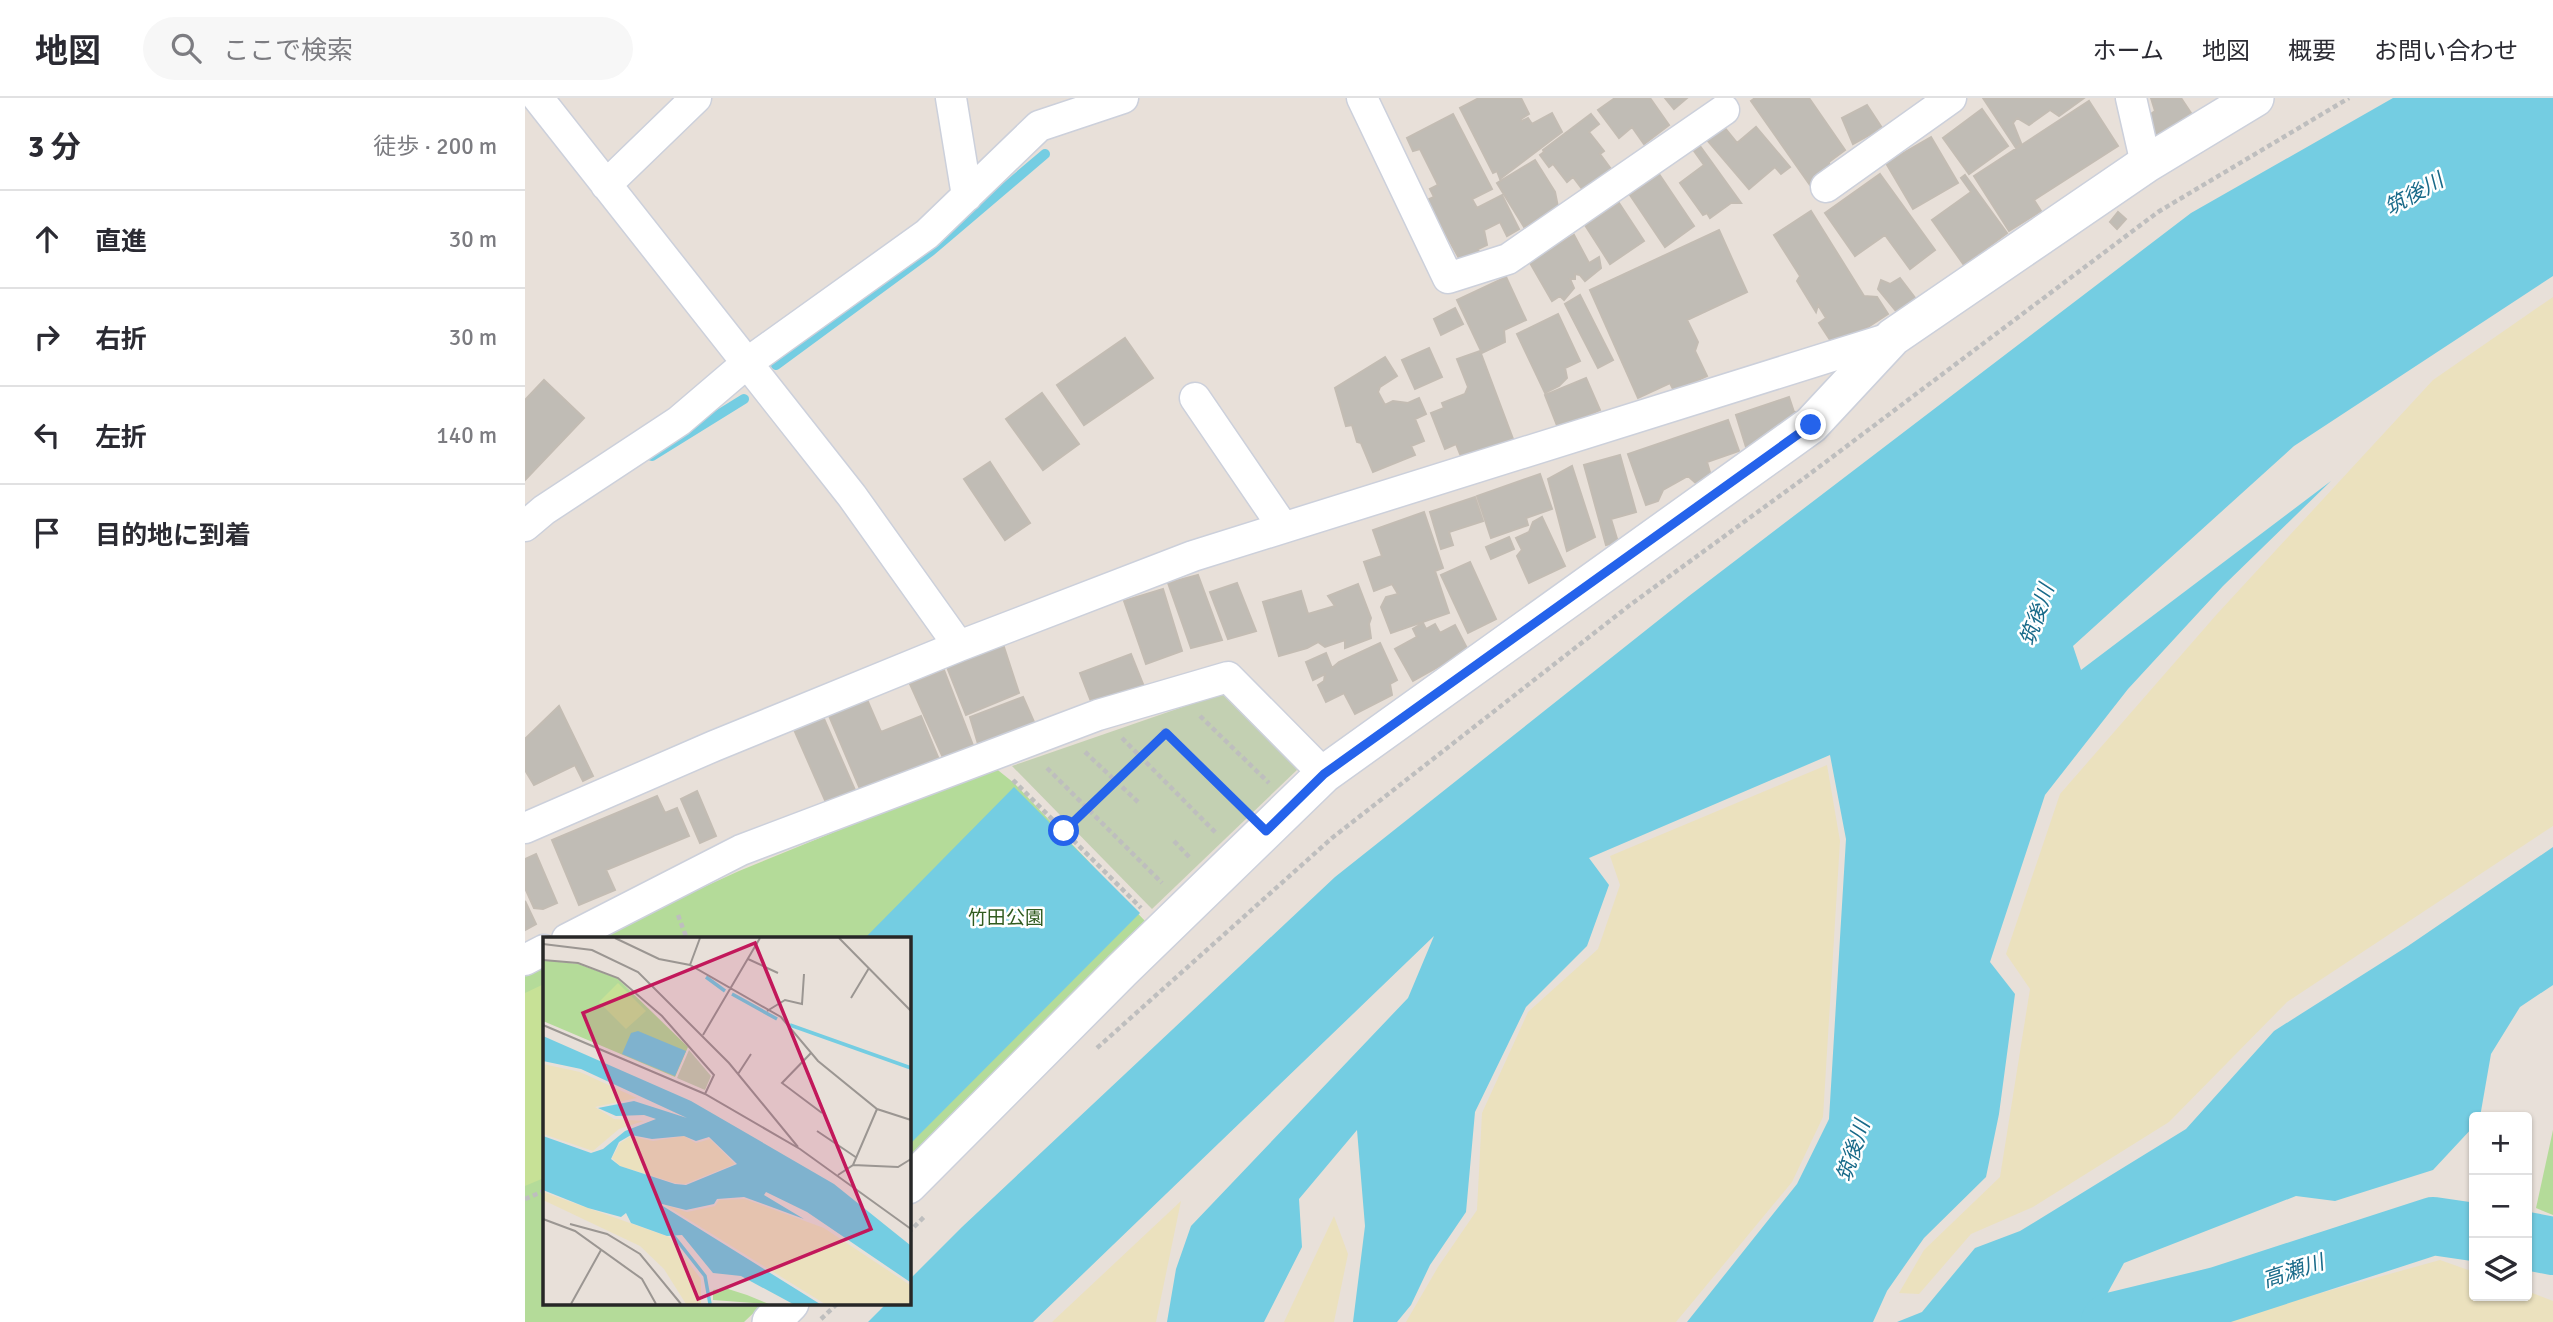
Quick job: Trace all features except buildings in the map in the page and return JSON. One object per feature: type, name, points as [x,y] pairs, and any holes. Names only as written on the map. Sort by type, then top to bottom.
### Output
[{"type":"street","points":[[538,98],[852,496],[959,646]]},
{"type":"street","points":[[606,184],[696,98]]},
{"type":"street","points":[[951,98],[967,196]]},
{"type":"street","points":[[525,526],[544,510],[679,421],[747,363],[927,234],[1039,126],[1123,98]]},
{"type":"street","points":[[1362,98],[1448,278],[1508,259],[1724,110]]},
{"type":"street","points":[[1826,187],[1951,98]]},
{"type":"street","points":[[2131,98],[2146,164]]},
{"type":"street","points":[[918,1199],[1175,919],[1324,774],[1811,425],[1893,337],[2146,164],[2255,98]]},
{"type":"street","points":[[525,828],[714,746],[959,646],[1193,556],[1893,337]]},
{"type":"street","points":[[1195,398],[1283,527]]},
{"type":"street","points":[[571,937],[741,850],[1098,715],[1228,677],[1324,774]]},
{"type":"street","points":[[525,960],[543,951]]},
{"type":"street","points":[[771,1322],[789,1304]]},
{"type":"path","points":[[1093,1052],[1332,838],[1630,605],[1807,476],[2158,212],[2350,98]]},
{"type":"path","points":[[1176,692],[1293,805]]},
{"type":"path","points":[[1137,704],[1266,831]]},
{"type":"path","points":[[1098,715],[1240,857]]},
{"type":"path","points":[[1061,729],[1138,802]]},
{"type":"path","points":[[1064,831],[1166,733]]},
{"type":"path","points":[[1023,744],[1087,809],[1175,919]]},
{"type":"path","points":[[990,756],[1064,831],[1175,919]]},
{"type":"path","points":[[525,1199],[543,1191]]},
{"type":"path","points":[[910,1226],[918,1199]]},
{"type":"path","points":[[819,1322],[837,1304]]},
{"type":"green space","points":[[1226,692],[1298,769],[1152,909],[1012,766]]},
{"type":"green space","name":"竹田公園","points":[[994,767],[1014,783],[1145,921],[910,1156],[910,937],[594,937],[739,871]]},
{"type":"green space","points":[[543,960],[543,1304],[763,1304],[744,1322],[525,1322],[525,969]]},
{"type":"green space","points":[[543,984],[543,1178],[525,1186],[525,993]]},
{"type":"green space","points":[[2553,1130],[2553,1215],[2536,1208]]},
{"type":"sand","points":[[2553,297],[2553,826],[2287,1002],[2169,1122],[2033,1207],[1971,1234],[1919,1294],[1899,1293],[1924,1250],[2000,1177],[2030,989],[2006,954],[2060,794],[2217,614],[2433,380]]},
{"type":"sand","points":[[1827,765],[1840,841],[1823,1117],[1792,1182],[1676,1322],[1406,1322],[1438,1267],[1477,1210],[1482,1113],[1528,1012],[1598,949],[1620,885],[1610,856]]},
{"type":"sand","points":[[1181,1201],[1156,1322],[1052,1322]]},
{"type":"sand","points":[[1334,1216],[1348,1254],[1334,1322],[1284,1322]]},
{"type":"sand","points":[[2440,1260],[2469,1270],[2469,1301],[2532,1301],[2532,1293],[2553,1301],[2553,1322],[2216,1322]]},
{"type":"water","name":"筑後川","points":[[2393,98],[2553,98],[2553,276],[2294,446],[2073,646],[2081,670],[2331,481],[2223,586],[2128,689],[2045,795],[1990,962],[2015,994],[1999,1114],[1986,1177],[1924,1238],[1887,1291],[1873,1322],[1687,1322],[1797,1184],[1829,1119],[1846,839],[1830,755],[1589,858],[1609,885],[1587,946],[1526,1007],[1475,1112],[1466,1212],[1430,1265],[1411,1305],[1397,1322],[1353,1322],[1365,1226],[1357,1130],[1299,1199],[1302,1247],[1264,1322],[1167,1322],[1176,1269],[1191,1226],[1408,998],[1434,936],[1033,1322],[868,1322],[886,1304],[910,1304],[910,1279],[1335,877],[1689,596],[2191,213]]},
{"type":"water","points":[[1014,787],[1140,913],[910,1144],[910,937],[866,937]]},
{"type":"water","points":[[2553,847],[2553,985],[2520,1007],[2491,1054],[2481,1112],[2469,1112],[2469,1131],[2433,1170],[2335,1201],[2296,1196],[2124,1263],[2107,1294],[2103,1322],[1897,1322],[1922,1312],[1975,1248],[2020,1231],[2186,1129],[2274,1031],[2408,946]]},
{"type":"waterway","points":[[776,365],[931,251],[1045,154]]},
{"type":"waterway","points":[[652,456],[744,399]]},
{"type":"waterway","name":"高瀬川","points":[[2110,1322],[2217,1296],[2433,1226],[2469,1231]]},
{"type":"waterway","name":"高瀬川","points":[[2532,1242],[2553,1246]]},
{"type":"route","points":[[1064,831],[1166,733],[1266,831],[1324,774],[1811,425]]}]
